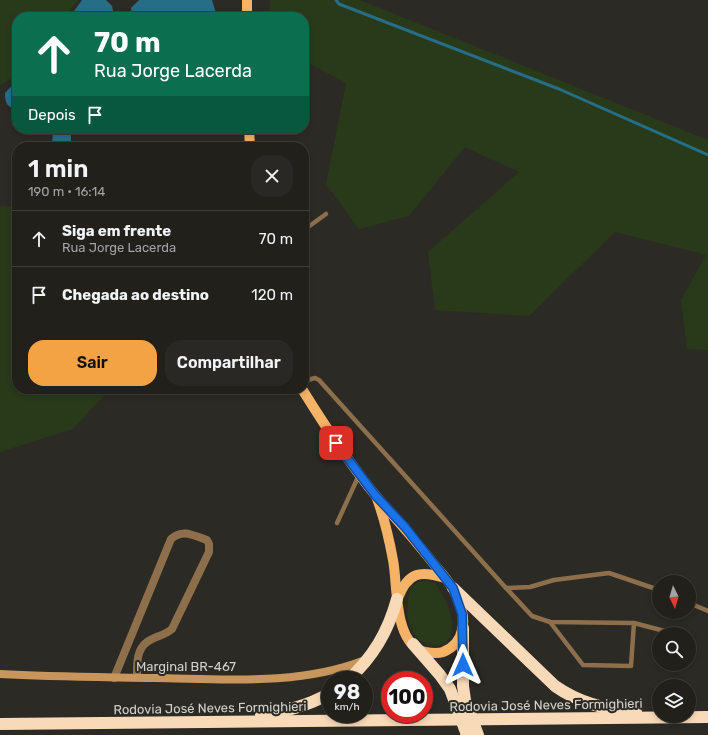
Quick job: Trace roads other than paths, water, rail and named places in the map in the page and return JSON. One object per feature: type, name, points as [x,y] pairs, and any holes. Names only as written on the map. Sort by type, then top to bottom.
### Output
[{"type":"highway","points":[[453,588],[555,686],[569,696],[598,707],[633,712],[652,712]]},
{"type":"highway","points":[[357,671],[369,658],[386,631],[397,599]]},
{"type":"highway","points":[[463,628],[463,686],[465,700],[478,735]]},
{"type":"highway","points":[[413,644],[450,689],[467,735]]},
{"type":"highway","points":[[207,721],[289,711],[308,705],[321,698]]},
{"type":"highway","points":[[696,712],[708,713]]},
{"type":"highway","name":"Rodovia José Neves Formighieri","points":[[0,724],[207,721],[446,721],[708,717]]},
{"type":"main road","points":[[247,0],[247,12]]},
{"type":"main road","points":[[305,394],[329,433],[359,474],[376,496],[405,527],[453,588],[460,608],[463,628],[459,638],[452,647],[443,652],[427,652],[413,644],[402,626],[399,616],[391,547],[376,496]]},
{"type":"main road","points":[[397,599],[402,586],[410,577],[426,574],[445,578]]},
{"type":"main road","name":"Marginal BR-467","points":[[0,674],[114,678],[230,679],[307,676],[342,669],[369,658]]},
{"type":"street","points":[[114,678],[171,539],[177,533],[184,532],[207,540],[209,544],[209,552],[172,629],[166,634],[147,642],[141,648],[137,660],[137,677]]},
{"type":"street","points":[[122,660],[137,660]]},
{"type":"lane","points":[[309,226],[326,214]]},
{"type":"lane","points":[[309,380],[315,378],[319,380],[530,615],[550,622],[634,623],[652,628]]},
{"type":"lane","points":[[337,523],[359,474]]},
{"type":"lane","points":[[506,588],[530,586],[554,580],[609,573],[652,588]]},
{"type":"lane","points":[[696,606],[708,611]]},
{"type":"lane","points":[[550,622],[583,665],[631,666],[634,623]]},
{"type":"water","points":[[82,0],[106,0],[112,6],[113,11],[112,12],[74,12]]},
{"type":"water","points":[[139,0],[212,0],[216,12],[131,12],[131,8]]},
{"type":"water","points":[[12,85],[12,108],[6,103],[5,93]]},
{"type":"water","points":[[53,134],[71,134],[71,142],[52,142]]},
{"type":"waterway","points":[[336,0],[339,4],[559,89],[708,155]]}]
